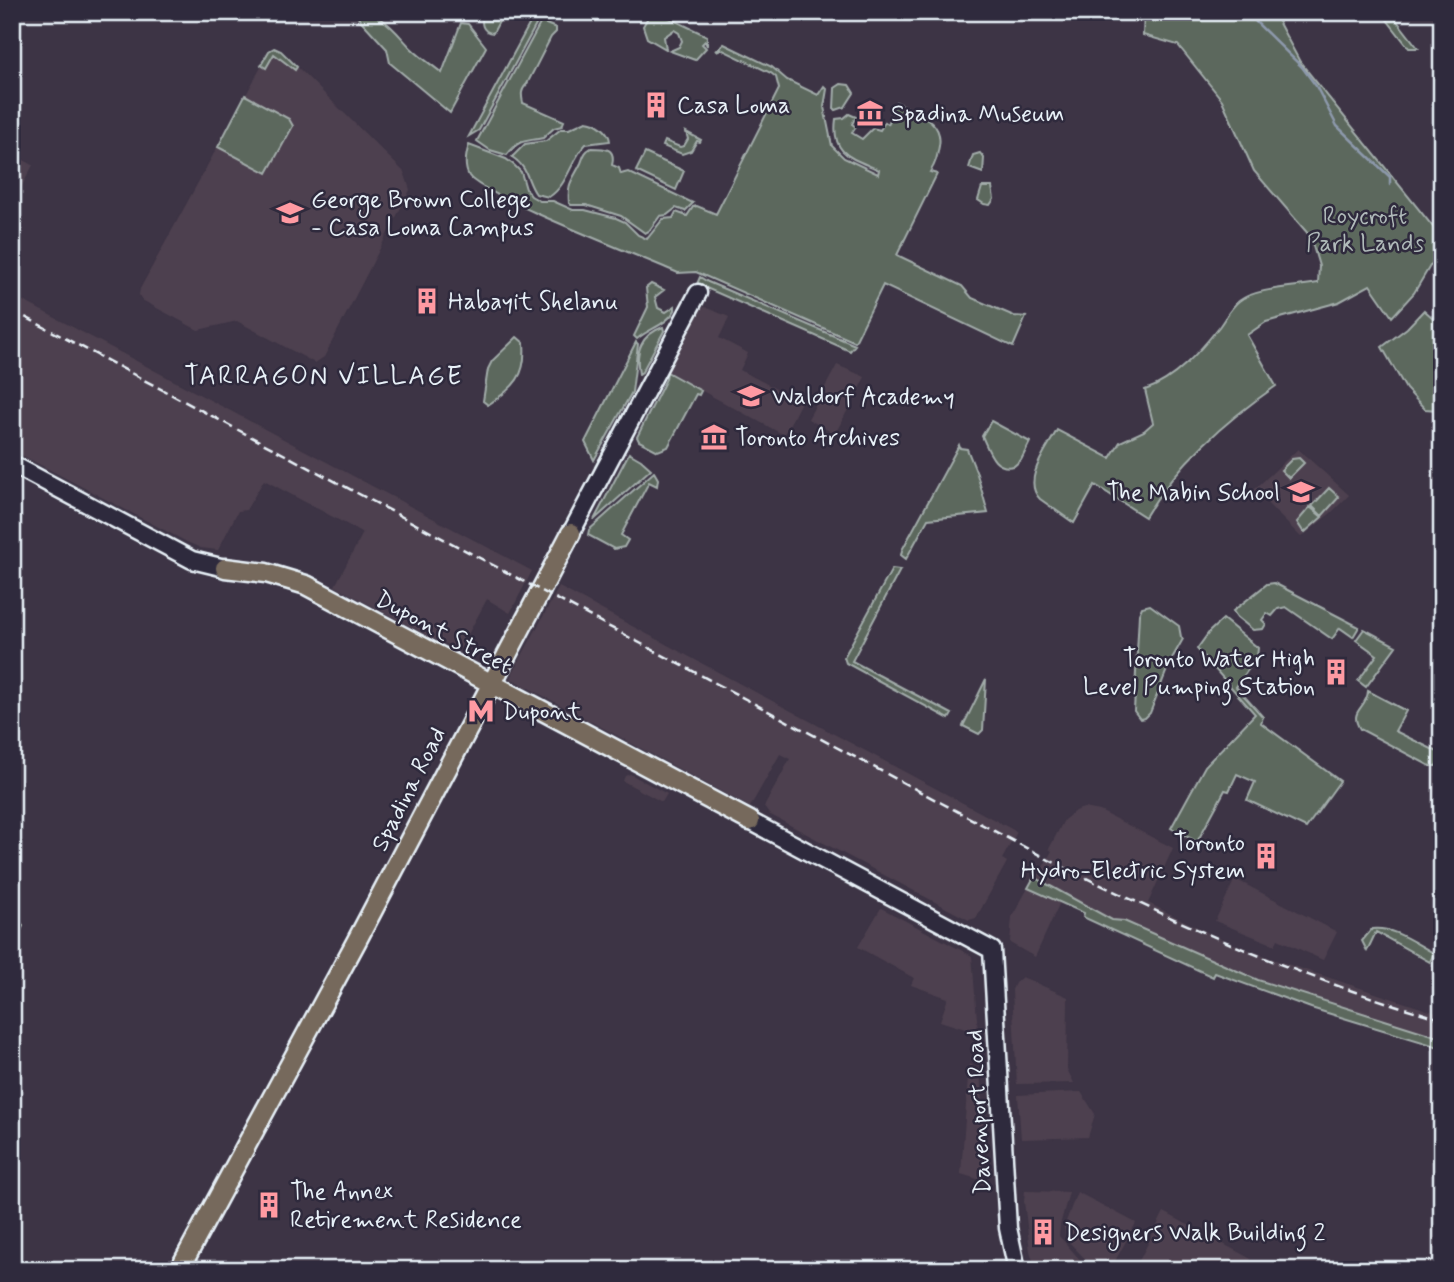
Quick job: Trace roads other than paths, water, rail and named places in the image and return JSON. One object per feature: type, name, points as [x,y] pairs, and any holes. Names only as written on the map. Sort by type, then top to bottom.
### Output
[{"type":"main road","name":"Spadina Road","points":[[179,1270],[356,942],[698,293]]},
{"type":"main road","name":"Dupont Street","points":[[12,464],[192,559],[225,568],[266,573],[306,585],[992,950]]},
{"type":"main road","name":"Davenport Road","points":[[992,950],[1008,1228],[1017,1270]]},
{"type":"waterway","points":[[1249,12],[1302,67],[1316,86],[1337,126],[1390,177],[1390,185]]},
{"type":"railway","points":[[12,310],[1049,860],[1145,906],[1291,968],[1391,1004],[1442,1019]]},
{"type":"place","name":"Casa Loma","points":[[656,105]]},
{"type":"place","name":"Spadina Museum","points":[[870,113]]},
{"type":"place","name":"George Brown College - Casa Loma Campus","points":[[290,213]]},
{"type":"place","name":"Habayit Shelanu","points":[[427,301]]},
{"type":"place","name":"Waldorf Academy","points":[[751,396]]},
{"type":"place","name":"Toronto Archives","points":[[714,437]]},
{"type":"place","name":"The Mabin School","points":[[1301,492]]},
{"type":"place","name":"Toronto Water High Level Pumping Station","points":[[1336,672]]},
{"type":"place","name":"Dupont","points":[[481,711]]},
{"type":"place","name":"Toronto Hydro-Electric System","points":[[1266,856]]},
{"type":"place","name":"The Annex Retirement Residence","points":[[269,1205]]},
{"type":"place","name":"Designers Walk Building 2","points":[[1043,1232]]},
{"type":"district","name":"TARRAGON VILLAGE","points":[[324,375]]},
{"type":"park label","name":"Roycroft Park Lands","points":[[1365,229]]}]
